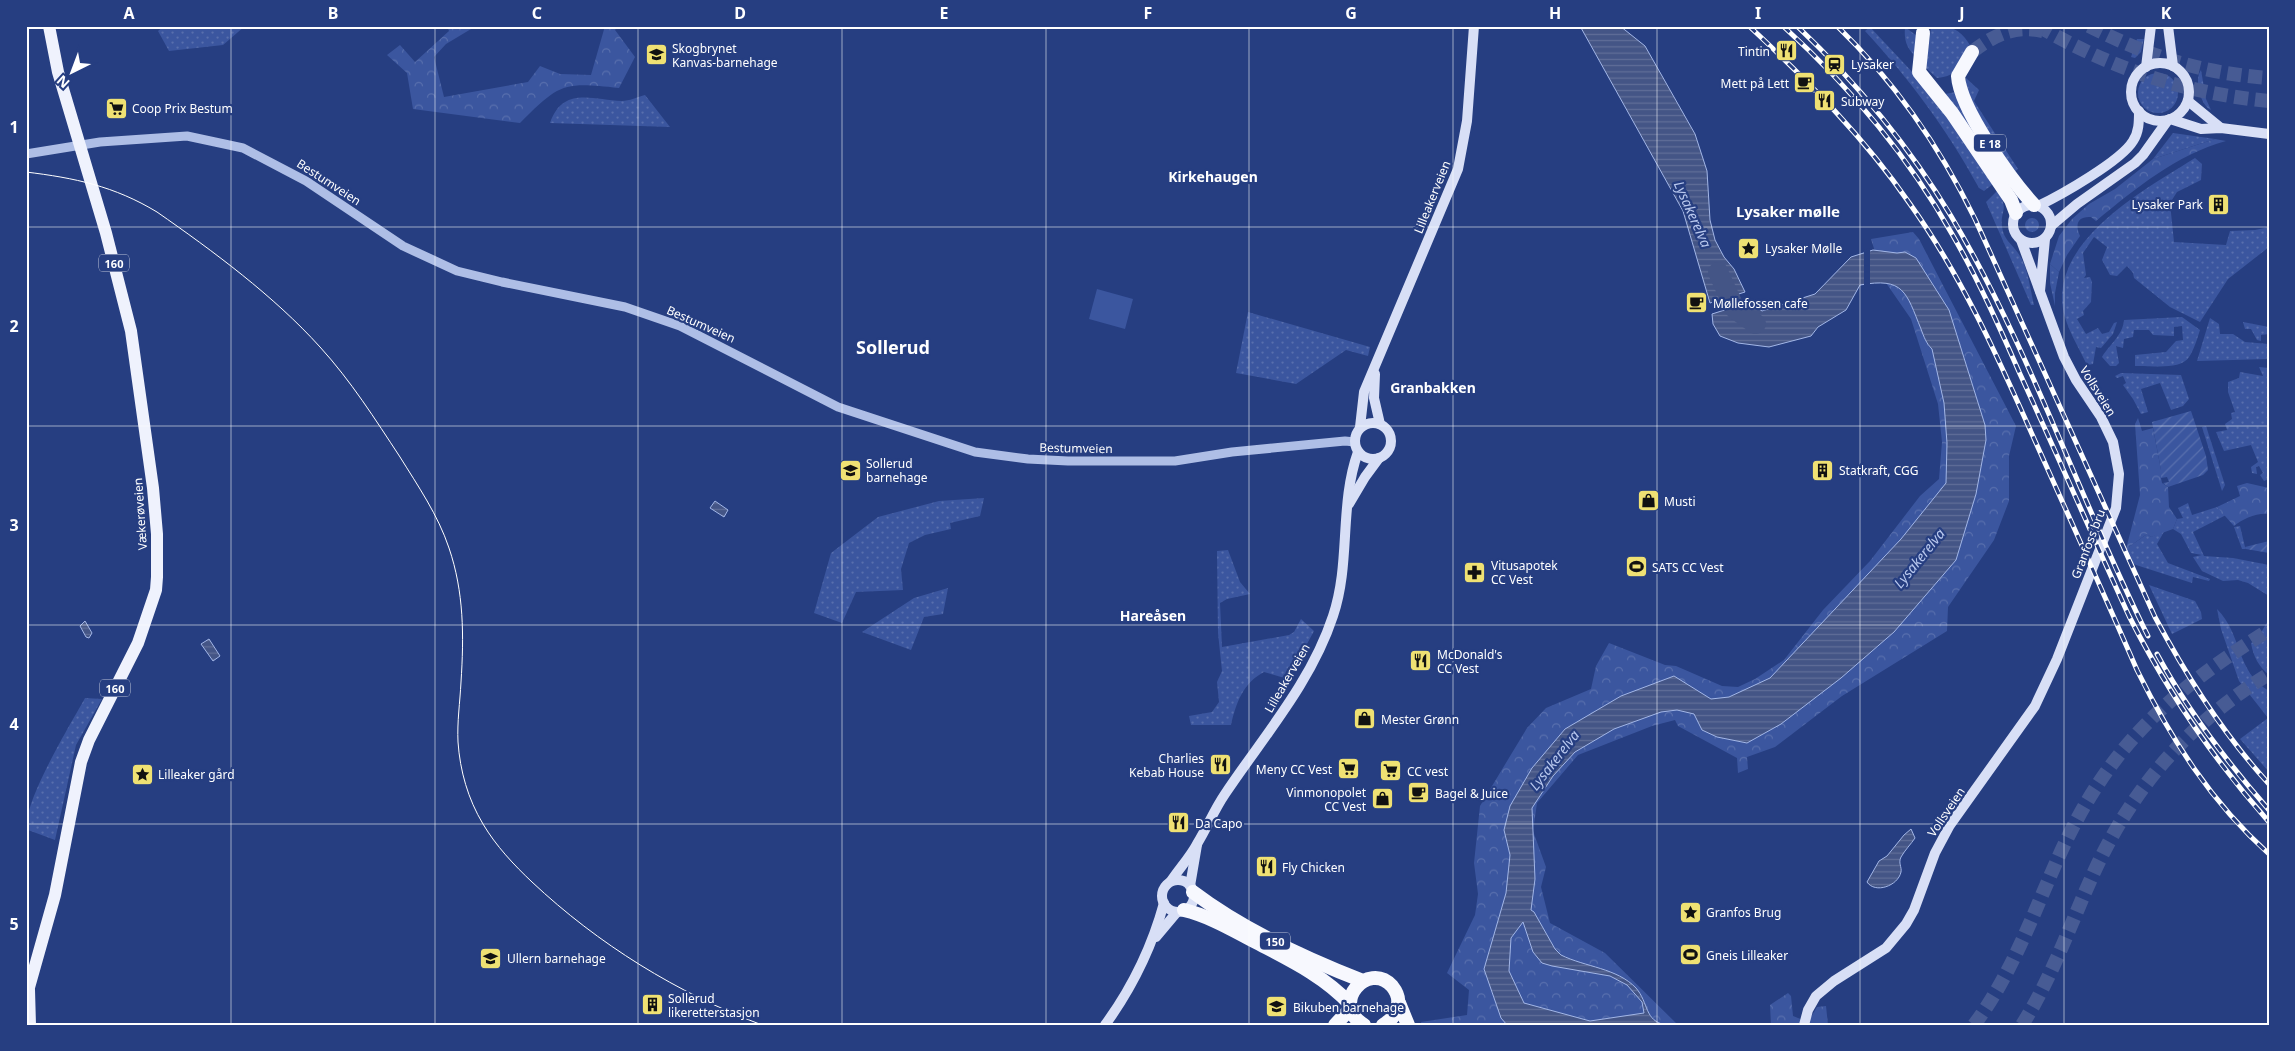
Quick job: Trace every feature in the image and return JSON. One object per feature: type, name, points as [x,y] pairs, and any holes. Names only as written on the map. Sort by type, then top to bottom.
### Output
[{"type":"highway","name":"E 18","points":[[1923,33],[1919,72],[1952,113],[2010,200],[2016,214]]},
{"type":"highway","name":"E 18","points":[[1972,52],[1958,76],[1964,102],[2002,162],[2036,206]]},
{"type":"highway","name":"150","points":[[1191,889],[1229,917],[1322,965],[1363,981],[1373,978],[1386,982],[1397,994],[1398,1003]]},
{"type":"highway","name":"150","points":[[1181,911],[1216,921],[1300,965],[1330,985],[1350,1006],[1356,1018],[1364,1025]]},
{"type":"highway","points":[[1335,1025],[1350,1006],[1353,991],[1363,981]]},
{"type":"highway","points":[[1398,1003],[1408,1025]]},
{"type":"highway","points":[[1383,1025],[1390,1022],[1396,1013],[1398,1003]]},
{"type":"main road","name":"Vækerøveien","points":[[30,1025],[28,994],[55,895],[81,762],[89,740],[138,643],[156,590],[157,577],[157,534],[153,488],[131,334],[106,233],[58,72],[49,26]]},
{"type":"main road","name":"Lilleakerveien","points":[[1360,428],[1364,392],[1458,170],[1467,121],[1474,26]]},
{"type":"main road","points":[[2146,67],[2151,26]]},
{"type":"main road","points":[[2168,26],[2173,66]]},
{"type":"main road","points":[[2139,111],[2137,133],[2134,140],[2122,154],[2036,206],[2024,207],[2016,214],[2013,228],[2021,240],[2033,244],[2045,239],[2051,226],[2077,204],[2144,155],[2169,119],[2181,112],[2188,101],[2189,93],[2185,77],[2173,66],[2159,63],[2146,67],[2137,75],[2131,90],[2134,105],[2152,120],[2169,119],[2201,129],[2221,128],[2269,134]]},
{"type":"main road","points":[[2188,101],[2221,128]]},
{"type":"main road","points":[[2036,206],[2048,214],[2051,226]]},
{"type":"main road","name":"Vollsveien","points":[[2040,291],[2045,239]]},
{"type":"main road","name":"Vollsveien","points":[[2021,240],[2053,332],[2070,369],[2101,417],[2113,442],[2119,474],[2116,508]]},
{"type":"main road","name":"Lilleakerveien","points":[[1375,368],[1374,398],[1380,424]]},
{"type":"main road","points":[[1370,423],[1380,424],[1387,429],[1391,441],[1387,453],[1379,458],[1370,459],[1358,452],[1355,436],[1360,428],[1370,423]]},
{"type":"main road","name":"Lilleakerveien","points":[[1171,881],[1197,845],[1224,795],[1304,680],[1324,639],[1333,616],[1343,568],[1350,478],[1358,452]]},
{"type":"main road","name":"Lilleakerveien","points":[[1348,504],[1379,458]]},
{"type":"main road","name":"Granfoss bru","points":[[2084,589],[2116,508]]},
{"type":"main road","name":"Vollsveien","points":[[1804,1025],[1808,1010],[1816,996],[1834,981],[1886,948],[1906,924],[1914,910],[1935,853],[1950,825],[2036,706],[2055,665],[2084,589]]},
{"type":"main road","name":"Lilleakerveien","points":[[1191,889],[1197,845]]},
{"type":"main road","points":[[1105,1025],[1129,988],[1152,942],[1164,903],[1163,890],[1171,881],[1182,881],[1191,889],[1191,905],[1181,911],[1152,942]]},
{"type":"main road","points":[[1164,903],[1169,909],[1181,911]]},
{"type":"street","name":"Bestumveien","points":[[26,154],[100,142],[186,136],[243,148],[306,181],[403,246],[457,271],[624,307],[680,326],[838,407],[976,452],[1028,459],[1068,461],[1175,461],[1232,452],[1345,441],[1355,442]]},
{"type":"green space","points":[[164,26],[245,26],[223,45],[169,51],[158,31]]},
{"type":"green space","points":[[447,26],[476,26],[446,44],[434,57],[444,97],[528,82],[540,66],[560,74],[591,75],[605,26],[618,26],[615,30],[635,57],[619,88],[586,85],[564,88],[544,100],[520,123],[413,109],[407,73],[387,55],[400,45],[415,62],[449,31]]},
{"type":"green space","points":[[1938,26],[1949,27],[1958,31],[1971,47],[1955,72],[1937,78],[1926,68],[1931,28]]},
{"type":"green space","points":[[1870,27],[1915,75],[1993,184],[1984,191],[1979,188],[1941,125],[1913,87],[1865,31]]},
{"type":"green space","points":[[1905,27],[1917,36],[1915,56],[1906,43]]},
{"type":"green space","points":[[2137,39],[2144,39],[2141,52],[2135,58],[2131,57]]},
{"type":"green space","points":[[2201,70],[2206,99],[2211,110],[2204,103],[2199,92],[2198,79]]},
{"type":"green space","points":[[2158,73],[2172,79],[2178,93],[2172,107],[2158,113],[2144,107],[2138,93],[2144,79]]},
{"type":"green space","points":[[1966,78],[1979,90],[1974,101],[2018,169],[2013,173],[1975,115],[1966,90]]},
{"type":"green space","points":[[1956,92],[2006,176],[1945,94]]},
{"type":"green space","points":[[645,95],[670,127],[550,123],[556,111],[563,104],[571,100],[589,98],[622,101]]},
{"type":"green space","points":[[2173,133],[2215,139],[2153,159]]},
{"type":"green space","points":[[2215,139],[2226,141],[2208,147],[2173,164],[2142,185],[2096,221],[2091,217],[2080,220],[2078,228],[2080,236],[2067,255],[2059,272],[2050,264],[2059,236],[2072,219],[2089,204],[2115,189],[2153,159]]},
{"type":"green space","points":[[2195,158],[2202,164],[2201,180],[2177,192],[2170,203],[2174,242],[2226,245],[2230,231],[2255,230],[2269,227],[2269,247],[2228,279],[2200,322],[2170,307],[2134,278],[2133,273],[2127,266],[2117,276],[2110,275],[2102,260],[2107,247],[2094,237],[2083,253],[2086,275],[2084,278],[2090,277],[2092,282],[2091,302],[2083,311],[2084,315],[2077,319],[2086,334],[2098,328],[2102,334],[2109,332],[2114,323],[2117,322],[2113,334],[2101,348],[2096,347],[2093,364],[2087,365],[2070,330],[2063,309],[2064,284],[2072,260],[2087,239],[2106,219],[2152,185]]},
{"type":"green space","points":[[1997,191],[2004,206],[2003,231],[2024,264],[2034,305],[2031,305],[1986,202]]},
{"type":"green space","points":[[2029,218],[2035,218],[2039,225],[2035,232],[2029,232],[2025,228],[2025,222]]},
{"type":"green space","points":[[1913,232],[1919,239],[2016,426],[2009,456],[2009,501],[1994,540],[1948,607],[1947,631],[1842,696],[1775,747],[1747,757],[1748,769],[1738,773],[1737,758],[1678,726],[1675,720],[1652,726],[1578,755],[1537,803],[1533,831],[1546,867],[1541,887],[1550,923],[1605,953],[1678,1025],[1422,1025],[1421,1022],[1467,1015],[1469,990],[1447,973],[1475,915],[1478,894],[1474,863],[1480,806],[1527,728],[1546,708],[1591,689],[1596,666],[1609,643],[1665,665],[1676,666],[1722,686],[1738,687],[1755,679],[1784,660],[1823,610],[1870,561],[1920,496],[1939,479],[1942,442],[1938,404],[1911,319],[1884,280],[1871,239]]},
{"type":"green space","points":[[2050,264],[2059,272],[2055,293],[2055,306],[2050,283]]},
{"type":"green space","points":[[1097,289],[1133,299],[1125,329],[1089,319]]},
{"type":"green space","points":[[1248,312],[1370,347],[1368,356],[1346,350],[1296,384],[1236,373]]},
{"type":"green space","points":[[2182,317],[2200,330],[2189,357],[2179,364],[2172,366],[2135,366],[2135,355],[2166,352],[2176,341],[2183,340],[2182,326],[2174,327],[2174,336],[2153,335],[2149,330],[2134,330],[2133,337],[2124,339],[2123,348],[2116,346],[2119,363],[2116,366],[2110,366],[2102,357],[2119,335],[2124,320]]},
{"type":"green space","points":[[2210,318],[2219,324],[2220,334],[2233,334],[2245,342],[2269,344],[2269,359],[2197,361]]},
{"type":"green space","points":[[2243,322],[2269,327],[2269,334],[2261,335],[2261,341],[2257,340],[2251,329],[2245,329]]},
{"type":"green space","points":[[2259,367],[2269,368],[2269,479],[2264,481],[2260,475],[2263,473],[2259,466],[2256,467],[2257,474],[2252,473],[2251,467],[2258,462],[2251,445],[2224,451],[2216,432],[2227,430],[2225,424],[2232,419],[2231,413],[2235,412],[2228,392],[2228,382],[2239,378],[2240,372],[2263,376]]},
{"type":"green space","points":[[2121,373],[2181,375],[2189,399],[2183,406],[2171,410],[2160,383],[2141,389],[2148,412],[2141,414],[2123,385],[2126,383],[2123,376],[2117,378],[2115,376]]},
{"type":"green space","points":[[2191,411],[2206,456],[2208,470],[2203,475],[2168,487],[2163,483],[2169,482],[2167,477],[2161,478],[2152,422]]},
{"type":"green space","points":[[2138,418],[2142,431],[2153,428],[2162,483],[2168,487],[2169,507],[2177,519],[2173,529],[2151,537],[2147,534],[2126,549],[2140,495],[2135,424]]},
{"type":"green space","points":[[2206,426],[2225,485],[2222,491],[2202,427]]},
{"type":"green space","points":[[2247,483],[2269,488],[2269,514],[2250,517],[2234,526],[2217,507],[2240,496],[2237,486]]},
{"type":"green space","points":[[984,498],[980,516],[950,523],[951,529],[925,535],[909,543],[901,569],[903,590],[856,592],[842,623],[814,613],[831,553],[878,517],[939,501]]},
{"type":"green space","points":[[2188,503],[2192,515],[2217,507],[2226,515],[2193,532],[2204,556],[2233,558],[2269,565],[2269,596],[2248,583],[2238,580],[2223,581],[2202,571],[2193,557],[2202,555],[2191,553],[2181,534],[2173,529],[2177,519],[2183,518],[2178,508]]},
{"type":"green space","points":[[2240,526],[2246,549],[2242,549],[2234,527]]},
{"type":"green space","points":[[2165,530],[2157,544],[2168,563],[2210,579],[2209,581],[2193,577],[2192,583],[2133,564],[2126,549],[2147,534],[2151,537]]},
{"type":"green space","points":[[2269,541],[2269,553],[2246,549],[2245,547]]},
{"type":"green space","points":[[1228,550],[1240,582],[1250,594],[1227,599],[1220,603],[1222,647],[1289,635],[1294,632],[1301,619],[1314,631],[1288,679],[1264,672],[1251,682],[1238,701],[1231,725],[1191,725],[1189,716],[1212,712],[1219,702],[1217,682],[1222,671],[1218,633],[1217,551]]},
{"type":"green space","points":[[2149,585],[2195,601],[2201,612],[2202,619],[2172,634]]},
{"type":"green space","points":[[948,588],[943,614],[924,617],[911,650],[862,632],[914,598]]},
{"type":"green space","points":[[2217,609],[2231,630],[2250,673],[2258,683],[2269,691],[2269,772],[2240,739],[2268,718],[2239,681],[2221,629]]},
{"type":"green space","points":[[2269,619],[2269,675],[2257,661],[2251,643],[2256,641]]},
{"type":"green space","points":[[85,698],[102,699],[76,745],[55,840],[28,830],[27,819],[31,803],[48,765]]},
{"type":"green space","points":[[1788,993],[1791,996],[1793,1016],[1808,1022],[1817,1007],[1826,1006],[1828,1025],[1771,1025],[1770,1005]]},
{"type":"water","points":[[1580,26],[1620,26],[1645,46],[1695,134],[1707,171],[1710,220],[1715,240],[1724,257],[1734,269],[1745,292],[1710,303],[1683,211]]},
{"type":"water","points":[[1873,250],[1905,252],[1916,258],[1949,310],[1985,425],[1986,440],[1976,494],[1956,560],[1894,632],[1841,678],[1781,724],[1747,743],[1717,737],[1702,730],[1694,714],[1677,710],[1661,712],[1614,729],[1575,752],[1553,776],[1532,808],[1535,879],[1531,910],[1534,912],[1555,949],[1561,955],[1610,972],[1628,981],[1640,994],[1654,1020],[1666,1025],[1507,1025],[1501,1018],[1484,969],[1506,893],[1510,855],[1504,830],[1510,806],[1532,768],[1565,729],[1621,696],[1674,676],[1711,699],[1729,697],[1770,678],[1901,539],[1946,483],[1947,443],[1944,403],[1932,349],[1925,340],[1907,297],[1901,290],[1886,283],[1860,285],[1846,310],[1818,327],[1811,336],[1769,347],[1738,343],[1720,336],[1713,324],[1712,314],[1750,302],[1762,311],[1815,294],[1851,257]],"holes":[[[1523,922],[1533,952],[1542,963],[1610,976],[1627,985],[1642,1002],[1644,1013],[1590,1021],[1524,1003],[1509,971],[1511,938]]]},
{"type":"water","points":[[715,501],[728,510],[724,517],[710,508]]},
{"type":"water","points":[[85,621],[92,633],[89,638],[86,637],[80,626]]},
{"type":"water","points":[[209,639],[220,656],[213,661],[201,644]]},
{"type":"water","points":[[1911,829],[1915,838],[1901,857],[1899,877],[1886,887],[1871,886],[1867,882],[1879,861],[1887,856]]},
{"type":"pier","points":[[1870,248],[1870,285],[1864,285],[1864,250]]},
{"type":"waterway","name":"Lysakerelva","points":[[1718,272],[1735,309],[1756,324]]},
{"type":"tunnel","points":[[2038,26],[2094,55],[2149,77],[2207,92],[2269,101]]},
{"type":"tunnel","points":[[2089,26],[2111,37],[2176,62],[2244,76],[2269,78]]},
{"type":"tunnel","points":[[1972,52],[1989,40],[2007,32],[2025,29],[2046,32]]},
{"type":"tunnel","points":[[1974,1025],[2011,964],[2059,856],[2098,783],[2145,725],[2172,700],[2201,676],[2269,630]]},
{"type":"tunnel","points":[[2022,1025],[2052,968],[2110,839],[2127,811],[2146,784],[2189,735],[2240,693],[2269,674]]},
{"type":"tram line","points":[[26,172],[94,184],[141,203],[157,212],[200,242],[263,292],[320,347],[362,400],[391,443],[433,512],[449,548],[458,581],[462,614],[462,665],[458,727],[459,753],[469,795],[488,832],[506,855],[532,882],[557,905],[611,946],[640,965],[699,998],[762,1025]]},
{"type":"railway","points":[[1749,26],[1834,110],[1892,179],[1929,232],[1963,290],[1994,350],[2150,696],[2178,745],[2211,791],[2248,834],[2269,854]]},
{"type":"railway","points":[[1783,26],[1831,73],[1876,123],[1935,205],[1962,251],[1988,303],[2129,616],[2144,644],[2192,724],[2229,774],[2269,822]]},
{"type":"railway","points":[[1797,26],[1861,92],[1918,165],[1951,216],[2005,318],[2030,371],[2099,531],[2148,636]]},
{"type":"railway","points":[[1837,26],[1858,47],[1897,93],[1915,116],[1947,166],[1975,219],[2155,617],[2180,661],[2221,725],[2269,784]]},
{"type":"railway","points":[[2157,654],[2182,696],[2209,735],[2269,810]]},
{"type":"place","name":"Tintin","points":[[1786,51]]},
{"type":"place","name":"Skogbrynet Kanvas-barnehage","points":[[656,55]]},
{"type":"place","name":"Lysaker","points":[[1835,64]]},
{"type":"place","name":"Mett på Lett","points":[[1805,83]]},
{"type":"place","name":"Subway","points":[[1825,101]]},
{"type":"place","name":"Coop Prix Bestum","points":[[116,108]]},
{"type":"place","name":"Lysaker Park","points":[[2219,204]]},
{"type":"place","name":"Lysaker Mølle","points":[[1749,248]]},
{"type":"place","name":"Møllefossen cafe","points":[[1697,303]]},
{"type":"place","name":"Sollerud barnehage","points":[[850,470]]},
{"type":"place","name":"Statkraft, CGG","points":[[1823,470]]},
{"type":"place","name":"Musti","points":[[1648,501]]},
{"type":"place","name":"SATS CC Vest","points":[[1636,567]]},
{"type":"place","name":"Vitusapotek CC Vest","points":[[1475,572]]},
{"type":"place","name":"McDonald's CC Vest","points":[[1421,661]]},
{"type":"place","name":"Mester Grønn","points":[[1365,719]]},
{"type":"place","name":"Charlies Kebab House","points":[[1220,765]]},
{"type":"place","name":"Meny CC Vest","points":[[1348,769]]},
{"type":"place","name":"CC vest","points":[[1391,771]]},
{"type":"place","name":"Lilleaker gård","points":[[142,774]]},
{"type":"place","name":"Bagel & Juice","points":[[1419,793]]},
{"type":"place","name":"Vinmonopolet CC Vest","points":[[1382,799]]},
{"type":"place","name":"Da Capo","points":[[1179,823]]},
{"type":"place","name":"Fly Chicken","points":[[1266,867]]},
{"type":"place","name":"Granfos Brug","points":[[1690,912]]},
{"type":"place","name":"Gneis Lilleaker","points":[[1690,955]]},
{"type":"place","name":"Ullern barnehage","points":[[491,958]]},
{"type":"place","name":"Sollerud likeretterstasjon","points":[[652,1005]]},
{"type":"place","name":"Bikuben barnehage","points":[[1277,1007]]},
{"type":"district","name":"Kirkehaugen","points":[[1213,176]]},
{"type":"district","name":"Lysaker mølle","points":[[1788,211]]},
{"type":"district","name":"Sollerud","points":[[893,347]]},
{"type":"district","name":"Granbakken","points":[[1433,387]]},
{"type":"district","name":"Hareåsen","points":[[1153,615]]}]
